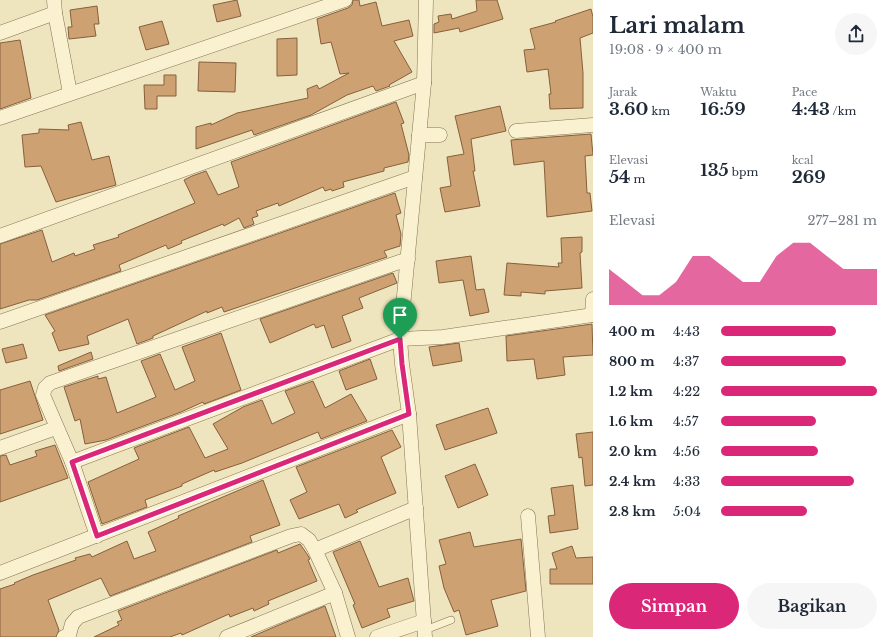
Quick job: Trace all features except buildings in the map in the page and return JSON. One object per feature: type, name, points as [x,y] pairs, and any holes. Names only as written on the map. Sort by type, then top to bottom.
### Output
[{"type":"street","points":[[0,118],[345,0]]},
{"type":"street","points":[[377,637],[425,629],[409,414],[400,339],[424,83],[426,0]]},
{"type":"street","points":[[0,33],[55,7],[70,93]]},
{"type":"street","points":[[0,236],[424,83]]},
{"type":"street","points":[[516,131],[593,125]]},
{"type":"street","points":[[419,135],[440,135]]},
{"type":"street","points":[[0,322],[415,177]]},
{"type":"street","points":[[97,536],[72,462],[43,395],[45,388],[50,383],[408,259]]},
{"type":"street","points":[[72,462],[400,339],[443,337],[593,315],[593,299]]},
{"type":"street","points":[[0,573],[409,414]]},
{"type":"street","points":[[0,448],[56,428]]},
{"type":"street","points":[[315,550],[416,508]]},
{"type":"street","points":[[528,516],[538,637]]},
{"type":"street","points":[[68,636],[72,624],[78,617],[290,536],[301,534],[309,540],[315,550],[334,594],[348,637]]},
{"type":"street","points":[[226,637],[334,594]]},
{"type":"lane","points":[[425,629],[451,620]]},
{"type":"route","points":[[400,339],[409,414],[97,536],[72,462],[400,339]]}]
